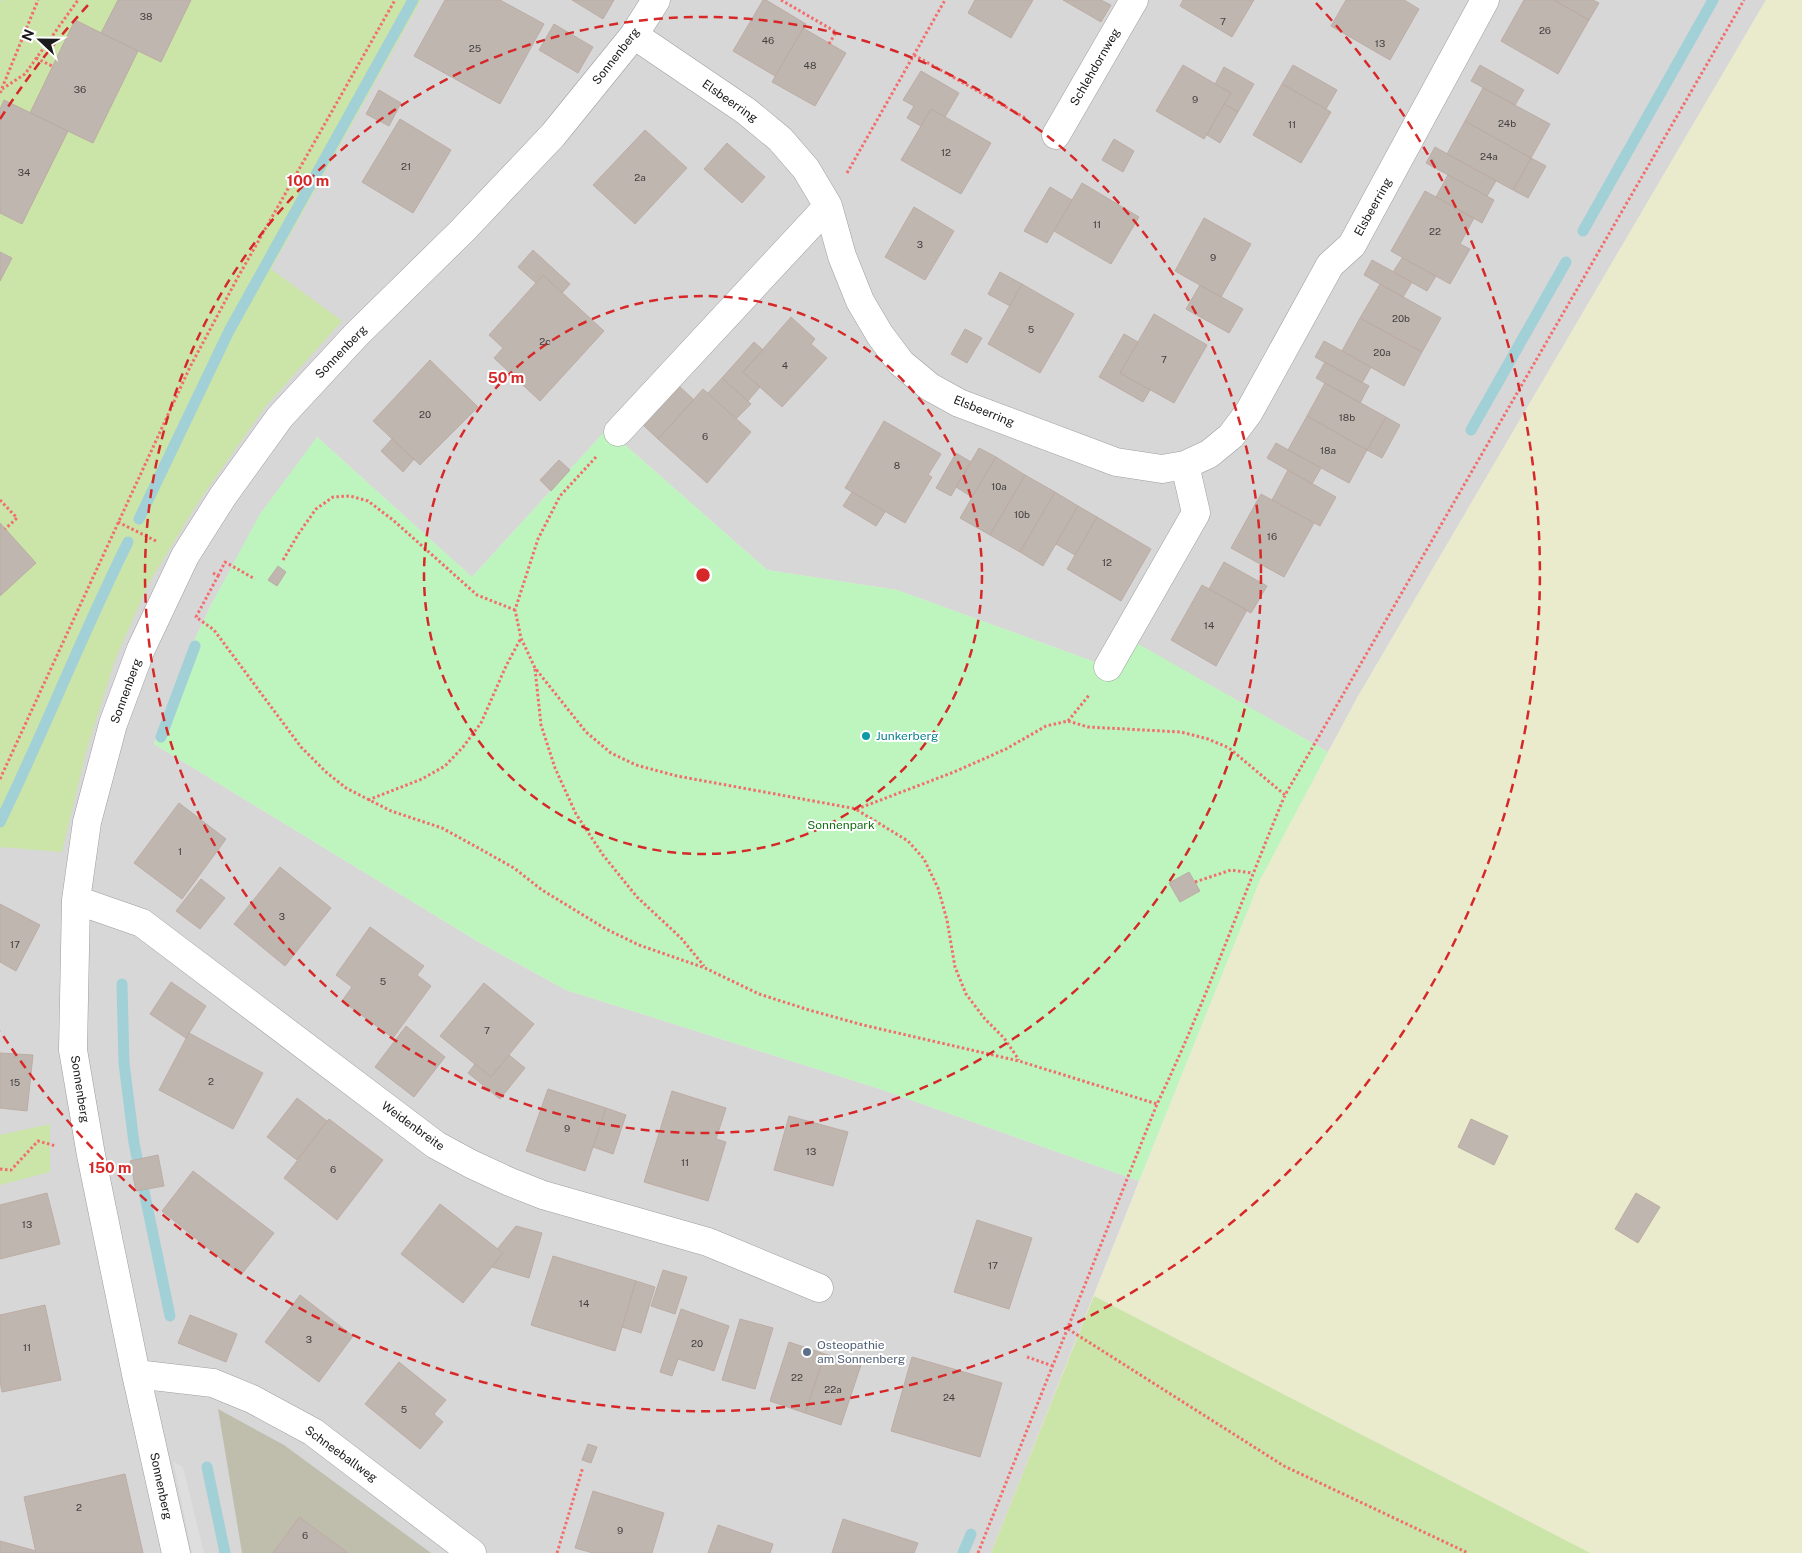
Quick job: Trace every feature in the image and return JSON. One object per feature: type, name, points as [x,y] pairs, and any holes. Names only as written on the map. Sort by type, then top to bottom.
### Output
[{"type":"street","name":"Sonnenberg","points":[[176,1553],[136,1374],[91,1155],[74,1050],[76,900],[87,822],[113,724],[141,649],[185,556],[222,496],[280,416],[553,135],[634,35],[656,0]]},
{"type":"street","name":"Schlehdornweg","points":[[1056,135],[1134,0]]},
{"type":"street","name":"Elsbeerring","points":[[634,35],[746,111],[780,139],[806,168],[828,206],[842,256],[860,301],[880,335],[901,362],[930,386],[959,403],[1116,462],[1162,469],[1185,465],[1209,454],[1231,436],[1249,412],[1330,265],[1352,245],[1485,0]]},
{"type":"street","points":[[618,432],[828,206]]},
{"type":"street","points":[[1108,667],[1196,513],[1185,465]]},
{"type":"street","name":"Weidenbreite","points":[[76,900],[142,923],[436,1145],[471,1164],[510,1182],[543,1194],[708,1242],[819,1288]]},
{"type":"street","name":"Schneeballweg","points":[[136,1374],[213,1383],[252,1399],[313,1432],[472,1553]]},
{"type":"path","points":[[0,93],[38,0]]},
{"type":"path","points":[[2,89],[25,74],[78,0]]},
{"type":"path","points":[[0,778],[190,367],[238,277],[395,0]]},
{"type":"path","points":[[780,0],[836,32],[829,44]]},
{"type":"path","points":[[828,206],[945,0]]},
{"type":"path","points":[[978,1553],[1157,1104],[1179,1058],[1285,795],[1744,0]]},
{"type":"path","points":[[914,56],[1056,135]]},
{"type":"path","points":[[36,58],[52,66]]},
{"type":"path","points":[[618,432],[560,496],[538,539],[515,610],[521,638],[535,668],[586,732],[611,753],[636,765],[677,776],[857,810],[908,841],[924,859],[938,888],[947,920],[955,967],[966,994],[985,1019],[1004,1038],[1019,1060]]},
{"type":"path","points":[[283,560],[298,533],[316,509],[333,496],[350,496],[368,501],[393,520],[477,594],[515,610]]},
{"type":"path","points":[[0,500],[17,518],[5,529]]},
{"type":"path","points":[[218,576],[225,562],[255,579]]},
{"type":"path","points":[[196,616],[214,630],[301,747],[326,772],[346,788],[391,810],[442,828],[514,868],[542,890],[606,929],[639,945],[705,968],[759,994],[808,1010],[863,1025],[1019,1060],[1157,1104]]},
{"type":"path","points":[[368,800],[406,786],[445,766],[463,747],[481,723],[506,666],[521,638]]},
{"type":"path","points":[[535,668],[541,725],[555,768],[576,814],[603,855],[637,897],[681,938],[705,968]]},
{"type":"path","points":[[857,810],[954,772],[1006,749],[1046,726],[1068,721],[1088,727],[1181,732],[1208,739],[1229,748],[1285,795]]},
{"type":"path","points":[[1195,882],[1231,870],[1252,873]]},
{"type":"path","points":[[0,1169],[11,1170],[38,1141],[91,1155]]},
{"type":"path","points":[[1068,1330],[1284,1466],[1468,1553]]},
{"type":"path","points":[[1027,1357],[1053,1366]]},
{"type":"path","points":[[557,1553],[583,1467]]},
{"type":"shaded area","points":[[0,0],[1766,0],[1357,698],[1328,752],[1133,642],[1114,669],[897,590],[767,570],[607,429],[472,577],[317,437],[212,603],[192,645],[154,744],[477,941],[566,990],[880,1089],[1139,1181],[991,1553],[0,1553]]},
{"type":"shaded area","points":[[218,1409],[284,1445],[431,1553],[242,1553]]},
{"type":"shaded area","points":[[173,1461],[183,1467],[204,1553],[192,1553]]},
{"type":"green space","points":[[2,0],[421,0],[271,269],[342,321],[265,407],[197,504],[149,583],[115,660],[86,752],[62,852],[0,847],[0,281],[11,258],[0,252],[0,2]]},
{"type":"green space","points":[[1766,0],[1802,0],[1802,1553],[1590,1553],[1094,1296],[1260,880],[1357,698]]},
{"type":"green space","name":"Sonnenpark","points":[[607,429],[767,570],[897,590],[1114,669],[1133,641],[1328,752],[1260,880],[1139,1181],[880,1089],[566,990],[477,941],[154,744],[192,645],[212,603],[260,514],[317,437],[472,577]]},
{"type":"green space","points":[[50,1124],[50,1172],[0,1185],[0,1135]]},
{"type":"green space","points":[[1094,1296],[1590,1553],[991,1553]]},
{"type":"building","points":[[118,0],[191,0],[161,62],[101,33]]},
{"type":"building","points":[[445,0],[500,0],[544,24],[500,104],[414,56]]},
{"type":"building","points":[[572,0],[614,0],[603,19]]},
{"type":"building","points":[[763,0],[806,24],[775,76],[733,51]]},
{"type":"building","points":[[975,0],[1033,0],[1011,38],[968,13]]},
{"type":"building","points":[[1063,0],[1101,0],[1111,5],[1101,22]]},
{"type":"building","points":[[1183,0],[1254,0],[1232,37],[1180,6]]},
{"type":"building","points":[[1346,0],[1404,0],[1419,9],[1390,60],[1331,26]]},
{"type":"building","points":[[1524,0],[1554,0],[1589,20],[1558,74],[1501,41]]},
{"type":"building","points":[[1554,0],[1593,0],[1599,3],[1589,20]]},
{"type":"building","points":[[75,20],[138,51],[93,143],[30,113]]},
{"type":"building","points":[[554,24],[593,47],[578,73],[539,50]]},
{"type":"building","points":[[803,28],[846,53],[815,106],[772,82]]},
{"type":"building","points":[[1183,65],[1231,93],[1204,139],[1156,111]]},
{"type":"building","points":[[1293,65],[1337,90],[1326,109],[1282,84]]},
{"type":"building","points":[[1480,65],[1524,90],[1515,105],[1471,81]]},
{"type":"building","points":[[1224,67],[1254,84],[1238,112],[1224,104],[1231,93],[1215,84]]},
{"type":"building","points":[[921,71],[959,93],[945,117],[931,109],[921,126],[907,118],[914,106],[903,100]]},
{"type":"building","points":[[1282,84],[1331,112],[1301,163],[1253,135]]},
{"type":"building","points":[[1483,88],[1550,124],[1531,158],[1465,121]]},
{"type":"building","points":[[379,90],[401,103],[389,126],[366,114]]},
{"type":"building","points":[[4,100],[68,131],[22,224],[0,213],[0,109]]},
{"type":"building","points":[[1224,104],[1238,112],[1220,143],[1207,135]]},
{"type":"building","points":[[931,109],[991,143],[961,194],[901,160]]},
{"type":"building","points":[[400,119],[451,150],[413,213],[362,182]]},
{"type":"building","points":[[1465,121],[1531,158],[1513,190],[1447,154]]},
{"type":"building","points":[[645,130],[687,168],[635,224],[593,185]]},
{"type":"building","points":[[1114,139],[1134,151],[1123,172],[1102,160]]},
{"type":"building","points":[[727,143],[765,177],[742,203],[704,169]]},
{"type":"building","points":[[1435,147],[1496,181],[1487,196],[1426,163]]},
{"type":"building","points":[[1531,158],[1546,166],[1528,198],[1513,190]]},
{"type":"building","points":[[1448,175],[1494,200],[1482,223],[1436,197]]},
{"type":"building","points":[[1082,183],[1139,217],[1111,264],[1054,231]]},
{"type":"building","points":[[1050,187],[1072,200],[1047,243],[1024,231]]},
{"type":"building","points":[[1425,191],[1474,218],[1460,244],[1470,249],[1450,284],[1391,251]]},
{"type":"building","points":[[914,207],[954,231],[925,280],[885,257]]},
{"type":"building","points":[[1204,218],[1251,244],[1221,297],[1175,271]]},
{"type":"building","points":[[533,250],[570,284],[562,293],[543,275],[536,283],[518,267]]},
{"type":"building","points":[[0,252],[12,258],[0,281]]},
{"type":"building","points":[[1402,258],[1436,276],[1427,291],[1393,272]]},
{"type":"building","points":[[1372,260],[1412,282],[1403,297],[1364,275]]},
{"type":"building","points":[[1000,272],[1022,284],[1010,306],[988,294]]},
{"type":"building","points":[[543,275],[604,331],[540,401],[494,358],[503,348],[489,335]]},
{"type":"building","points":[[1022,284],[1074,314],[1040,373],[988,344]]},
{"type":"building","points":[[1380,284],[1441,318],[1422,352],[1360,318]]},
{"type":"building","points":[[1200,285],[1243,309],[1229,333],[1186,309]]},
{"type":"building","points":[[1154,314],[1207,345],[1174,403],[1120,373]]},
{"type":"building","points":[[791,317],[815,339],[811,344],[827,358],[782,407],[743,372]]},
{"type":"building","points":[[1360,318],[1422,352],[1404,386],[1342,351]]},
{"type":"building","points":[[965,329],[982,338],[967,363],[951,354]]},
{"type":"building","points":[[1124,334],[1138,342],[1120,373],[1150,390],[1143,402],[1099,377]]},
{"type":"building","points":[[1324,341],[1371,367],[1362,383],[1315,357]]},
{"type":"building","points":[[754,342],[763,350],[743,372],[760,387],[748,401],[722,378]]},
{"type":"building","points":[[430,360],[478,407],[420,465],[373,421]]},
{"type":"building","points":[[1325,362],[1369,386],[1360,403],[1316,378]]},
{"type":"building","points":[[722,378],[751,404],[736,419],[708,393]]},
{"type":"building","points":[[1325,383],[1386,417],[1367,450],[1307,416]]},
{"type":"building","points":[[677,384],[694,400],[658,439],[642,424]]},
{"type":"building","points":[[703,389],[751,432],[707,483],[658,439]]},
{"type":"building","points":[[1307,416],[1367,450],[1349,483],[1288,450]]},
{"type":"building","points":[[1386,417],[1400,425],[1382,458],[1367,450]]},
{"type":"building","points":[[884,421],[941,454],[928,475],[932,477],[905,523],[845,488]]},
{"type":"building","points":[[392,439],[414,459],[403,472],[381,451]]},
{"type":"building","points":[[1276,443],[1321,468],[1312,484],[1267,458]]},
{"type":"building","points":[[979,448],[996,457],[972,497],[956,487]]},
{"type":"building","points":[[956,453],[971,462],[951,496],[936,488]]},
{"type":"building","points":[[996,457],[1025,475],[990,535],[960,518]]},
{"type":"building","points":[[559,460],[570,470],[551,491],[540,480]]},
{"type":"building","points":[[1288,470],[1336,497],[1320,526],[1272,500]]},
{"type":"building","points":[[1025,475],[1055,492],[1020,552],[990,535]]},
{"type":"building","points":[[852,492],[885,512],[876,526],[843,506]]},
{"type":"building","points":[[1055,492],[1078,506],[1043,566],[1020,552]]},
{"type":"building","points":[[1261,494],[1314,523],[1284,577],[1231,548]]},
{"type":"building","points":[[1078,506],[1097,517],[1075,555],[1056,544]]},
{"type":"building","points":[[1097,517],[1151,549],[1121,601],[1067,569]]},
{"type":"building","points":[[0,523],[36,563],[0,596]]},
{"type":"building","points":[[1224,562],[1267,586],[1251,613],[1209,589]]},
{"type":"building","points":[[278,566],[286,572],[277,586],[268,580]]},
{"type":"building","points":[[1202,585],[1247,610],[1216,666],[1171,640]]},
{"type":"building","points":[[179,803],[226,839],[182,899],[134,863]]},
{"type":"building","points":[[280,867],[331,908],[285,966],[234,924]]},
{"type":"building","points":[[1189,872],[1200,891],[1180,902],[1169,883]]},
{"type":"building","points":[[201,879],[225,898],[200,929],[176,911]]},
{"type":"building","points":[[0,904],[40,925],[16,971],[0,962]]},
{"type":"building","points":[[370,927],[424,966],[417,975],[431,986],[393,1038],[342,1001],[352,987],[336,975]]},
{"type":"building","points":[[171,982],[206,1006],[186,1038],[150,1014]]},
{"type":"building","points":[[484,983],[534,1024],[491,1077],[440,1036]]},
{"type":"building","points":[[406,1026],[445,1057],[414,1097],[375,1067]]},
{"type":"building","points":[[189,1033],[263,1073],[233,1129],[159,1090]]},
{"type":"building","points":[[0,1053],[33,1055],[27,1111],[0,1108]]},
{"type":"building","points":[[509,1055],[525,1068],[500,1099],[468,1073],[475,1064],[491,1077]]},
{"type":"building","points":[[548,1089],[606,1108],[585,1171],[526,1151]]},
{"type":"building","points":[[672,1091],[726,1108],[716,1139],[726,1142],[708,1201],[644,1182]]},
{"type":"building","points":[[297,1098],[327,1121],[297,1160],[267,1137]]},
{"type":"building","points":[[606,1108],[626,1115],[613,1154],[593,1147]]},
{"type":"building","points":[[789,1116],[848,1132],[833,1186],[774,1170]]},
{"type":"building","points":[[329,1119],[383,1160],[337,1220],[284,1178]]},
{"type":"building","points":[[1471,1119],[1508,1136],[1494,1165],[1458,1147]]},
{"type":"building","points":[[158,1155],[164,1186],[136,1191],[130,1161]]},
{"type":"building","points":[[193,1171],[274,1233],[241,1275],[162,1211]]},
{"type":"building","points":[[47,1193],[60,1244],[0,1259],[0,1205]]},
{"type":"building","points":[[1636,1193],[1660,1207],[1638,1243],[1615,1229]]},
{"type":"building","points":[[440,1204],[503,1253],[463,1303],[401,1254]]},
{"type":"building","points":[[977,1220],[1032,1238],[1009,1309],[954,1292]]},
{"type":"building","points":[[516,1226],[542,1233],[529,1278],[492,1267],[503,1253],[498,1248]]},
{"type":"building","points":[[553,1256],[636,1281],[615,1351],[531,1325]]},
{"type":"building","points":[[663,1270],[687,1277],[675,1314],[651,1306]]},
{"type":"building","points":[[636,1281],[655,1287],[641,1333],[622,1327]]},
{"type":"building","points":[[300,1295],[353,1336],[319,1382],[265,1342]]},
{"type":"building","points":[[45,1305],[61,1380],[2,1392],[0,1381],[0,1315]]},
{"type":"building","points":[[681,1309],[729,1326],[714,1371],[678,1359],[672,1376],[660,1372]]},
{"type":"building","points":[[190,1315],[237,1334],[226,1362],[178,1343]]},
{"type":"building","points":[[740,1319],[773,1328],[755,1389],[722,1380]]},
{"type":"building","points":[[789,1342],[825,1354],[805,1413],[770,1401]]},
{"type":"building","points":[[825,1354],[861,1365],[841,1425],[805,1413]]},
{"type":"building","points":[[912,1357],[1002,1383],[980,1457],[891,1431]]},
{"type":"building","points":[[399,1362],[446,1400],[434,1414],[443,1422],[420,1449],[365,1404]]},
{"type":"building","points":[[588,1444],[597,1447],[591,1463],[582,1460]]},
{"type":"building","points":[[125,1474],[143,1553],[36,1553],[24,1497]]},
{"type":"building","points":[[593,1491],[664,1513],[652,1553],[593,1553],[575,1548]]},
{"type":"building","points":[[299,1517],[348,1553],[273,1553]]},
{"type":"building","points":[[843,1519],[918,1543],[914,1553],[832,1553]]},
{"type":"building","points":[[718,1525],[773,1544],[770,1553],[708,1553]]},
{"type":"building","points":[[0,1541],[36,1551],[36,1553],[0,1553]]},
{"type":"waterway","points":[[139,519],[229,331],[413,0]]},
{"type":"waterway","points":[[1583,231],[1713,0]]},
{"type":"waterway","points":[[1471,430],[1566,262]]},
{"type":"waterway","points":[[0,822],[128,542]]},
{"type":"waterway","points":[[161,737],[195,646]]},
{"type":"waterway","points":[[122,984],[124,1063],[134,1143],[170,1316]]},
{"type":"waterway","points":[[207,1467],[225,1553]]},
{"type":"waterway","points":[[963,1553],[971,1534]]},
{"type":"place","name":"Junkerberg","points":[[866,736]]},
{"type":"place","name":"Osteopathie am Sonnenberg","points":[[807,1352]]}]
